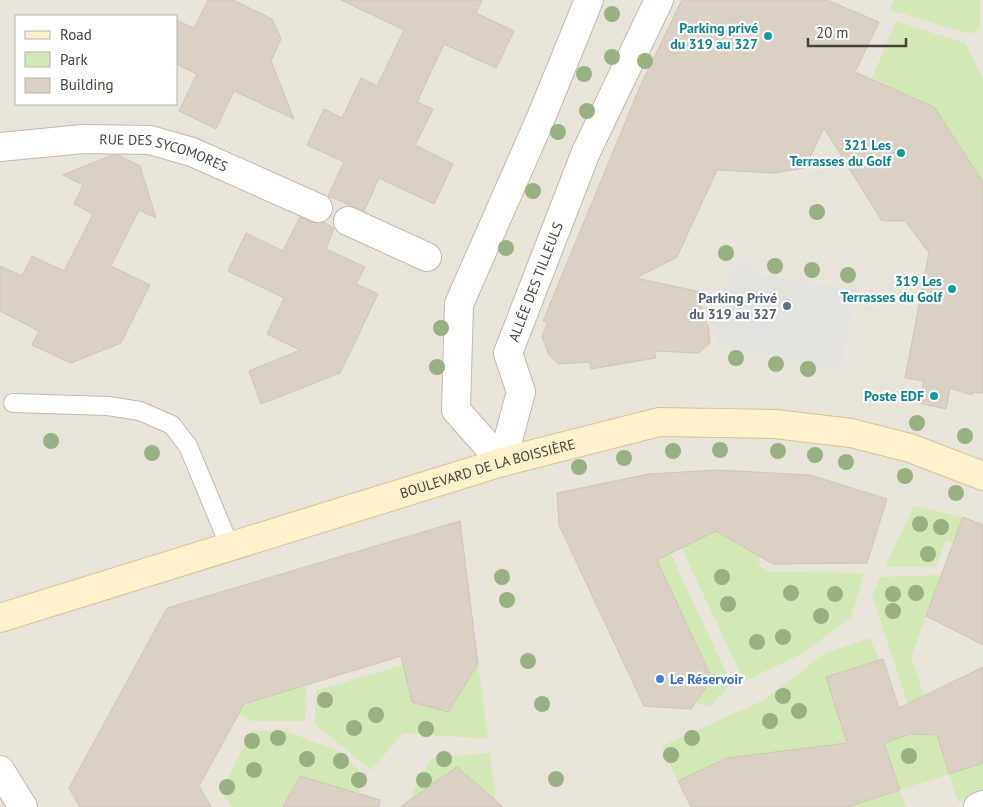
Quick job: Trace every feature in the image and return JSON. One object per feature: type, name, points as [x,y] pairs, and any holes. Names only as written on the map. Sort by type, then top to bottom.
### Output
[{"type":"main road","name":"BOULEVARD DE LA BOISSIÈRE","points":[[0,618],[502,462],[659,422],[775,424],[860,435],[910,448],[983,476]]},
{"type":"street","points":[[502,462],[456,410],[458,304],[540,120],[589,0]]},
{"type":"street","name":"ALLÉE DES TILLEULS","points":[[502,462],[521,392],[508,353],[586,152],[659,0]]},
{"type":"street","name":"RUE DES SYCOMORES","points":[[0,147],[83,139],[150,140],[192,152],[318,208]]},
{"type":"street","points":[[348,221],[426,256]]},
{"type":"street","points":[[0,770],[21,806]]},
{"type":"street","points":[[978,807],[983,805]]},
{"type":"lane","points":[[13,403],[108,406],[140,411],[172,425],[188,446],[230,547]]},
{"type":"shaded area","points":[[0,0],[983,0],[983,807],[0,807]]},
{"type":"shaded area","name":"Parking Privé du 319 au 327","points":[[739,258],[748,263],[755,271],[767,276],[859,289],[839,371],[717,344],[712,323],[727,282]]},
{"type":"green space","points":[[894,0],[980,0],[980,28],[973,33],[964,32],[890,10]]},
{"type":"green space","points":[[896,21],[965,43],[983,80],[983,182],[934,107],[872,79]]},
{"type":"green space","points":[[914,506],[963,517],[953,543],[946,540],[936,566],[885,567]]},
{"type":"green space","points":[[716,531],[760,556],[759,566],[770,572],[864,573],[851,617],[802,654],[744,681],[681,547]]},
{"type":"green space","points":[[670,553],[731,683],[710,707],[696,703],[712,679],[656,559]]},
{"type":"green space","points":[[941,575],[911,656],[949,773],[983,763],[983,794],[958,802],[949,774],[900,790],[884,743],[917,733],[872,595],[881,577]]},
{"type":"green space","points":[[870,638],[879,660],[826,678],[847,744],[678,781],[662,746],[762,701],[824,654]]},
{"type":"green space","points":[[478,664],[488,739],[403,733],[371,770],[315,724],[316,691],[403,665],[412,702],[448,712]]},
{"type":"green space","points":[[306,684],[305,721],[252,721],[238,714],[244,704]]},
{"type":"green space","points":[[252,731],[285,731],[338,751],[365,776],[356,801],[283,807],[232,807],[221,791]]},
{"type":"green space","points":[[490,753],[496,801],[457,767],[413,798],[412,794],[432,758]]},
{"type":"green space","points":[[900,790],[906,807],[847,807]]},
{"type":"building","points":[[208,0],[233,0],[272,19],[281,39],[271,61],[294,119],[234,91],[216,129],[179,111],[197,74],[178,65],[178,21],[194,28]]},
{"type":"building","points":[[341,0],[482,0],[476,13],[514,31],[496,68],[444,44],[417,102],[433,109],[415,145],[453,164],[434,204],[379,178],[364,211],[328,196],[344,162],[307,145],[324,109],[342,118],[361,78],[377,86],[404,30]]},
{"type":"building","points":[[682,0],[827,0],[879,22],[855,72],[934,107],[983,182],[983,393],[973,392],[972,395],[950,388],[946,409],[918,403],[924,381],[905,378],[929,253],[905,221],[882,221],[824,128],[805,168],[773,173],[717,170],[677,257],[636,278],[700,292],[703,319],[708,325],[710,343],[699,353],[654,351],[656,358],[591,369],[589,362],[559,364],[549,355],[542,337],[547,323],[543,321],[642,82]]},
{"type":"building","points":[[112,155],[118,155],[140,166],[156,218],[139,210],[111,266],[150,285],[121,343],[71,363],[32,345],[39,331],[0,311],[0,266],[22,276],[32,256],[64,271],[93,214],[74,204],[83,185],[63,175]]},
{"type":"building","points":[[300,217],[312,222],[323,222],[334,228],[326,249],[365,267],[356,284],[378,294],[340,373],[261,404],[249,371],[300,350],[267,334],[284,298],[228,271],[246,233],[283,251]]},
{"type":"building","points":[[716,470],[810,475],[887,499],[867,563],[773,564],[716,531],[657,560],[712,679],[691,709],[644,706],[559,525],[557,493],[649,474]]},
{"type":"building","points":[[963,517],[983,525],[983,645],[926,616]]},
{"type":"building","points":[[460,521],[478,664],[448,712],[412,702],[401,656],[244,704],[199,786],[211,807],[80,807],[69,788],[167,608]]},
{"type":"building","points":[[883,659],[899,708],[983,667],[983,763],[949,774],[937,735],[911,734],[884,743],[900,790],[847,807],[691,807],[678,781],[727,758],[847,743],[826,677]]},
{"type":"building","points":[[457,767],[503,807],[400,807]]},
{"type":"building","points":[[300,776],[380,800],[379,807],[283,807]]},
{"type":"place","name":"Parking privé du 319 au 327","points":[[768,36]]},
{"type":"place","name":"321 Les Terrasses du Golf","points":[[901,153]]},
{"type":"place","name":"319 Les Terrasses du Golf","points":[[952,289]]},
{"type":"place","name":"Parking Privé du 319 au 327","points":[[787,306]]},
{"type":"place","name":"Poste EDF","points":[[934,396]]},
{"type":"place","name":"Le Réservoir","points":[[660,679]]}]
